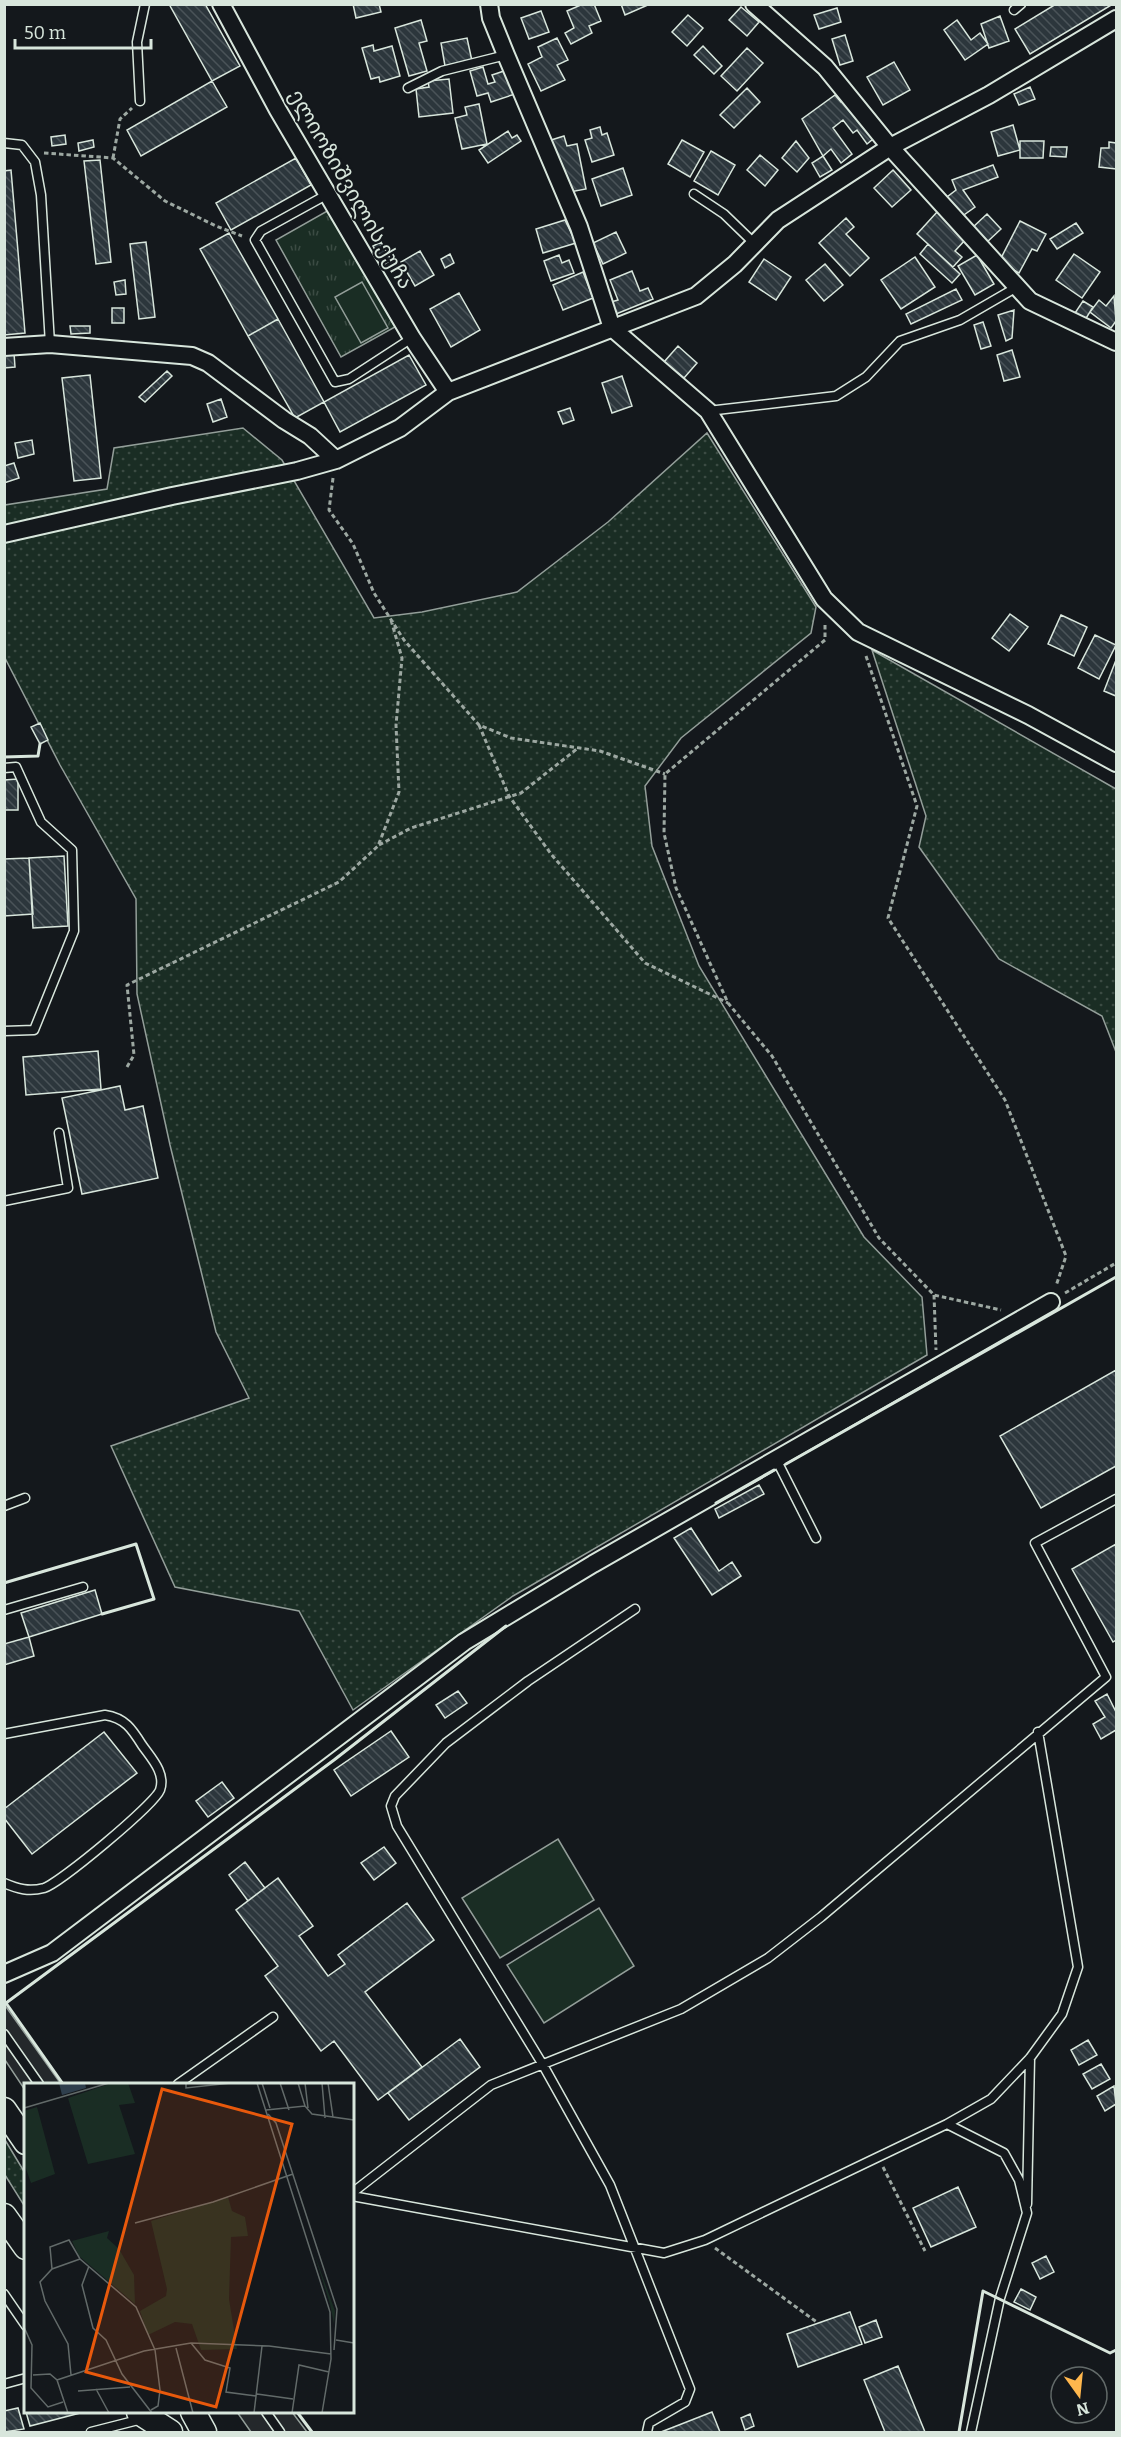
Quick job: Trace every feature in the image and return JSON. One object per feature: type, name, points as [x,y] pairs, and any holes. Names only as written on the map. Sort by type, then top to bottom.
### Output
[{"type":"main road","points":[[4,2110],[24,2139]]},
{"type":"main road","points":[[4,2216],[24,2244]]},
{"type":"main road","points":[[194,2413],[204,2433]]},
{"type":"main road","points":[[144,2414],[170,2433]]},
{"type":"street","name":"ელიოზიშვილის ქუჩა","points":[[220,4],[412,338],[448,392]]},
{"type":"street","points":[[489,4],[491,18],[506,56],[579,227],[612,328],[708,411],[824,599],[858,632],[1028,715],[1116,763]]},
{"type":"street","points":[[754,4],[825,67],[890,147],[1030,302],[1116,342]]},
{"type":"street","points":[[4,534],[172,496],[297,471],[336,460],[400,428],[448,392],[696,296],[735,264],[778,220],[890,147],[989,95],[1116,19]]},
{"type":"street","points":[[4,347],[50,344],[192,356],[208,363],[284,420],[310,436],[336,460]]},
{"type":"street","points":[[4,1974],[52,1953],[464,1642],[593,1564],[1051,1302]]},
{"type":"lane","points":[[140,100],[137,42],[145,4]]},
{"type":"lane","points":[[408,88],[442,71],[506,56]]},
{"type":"lane","points":[[4,143],[22,145],[35,162],[41,195],[50,344]]},
{"type":"lane","points":[[328,194],[261,231],[255,240],[335,382],[349,379],[412,338]]},
{"type":"lane","points":[[694,194],[724,214],[755,244]]},
{"type":"lane","points":[[708,411],[836,396],[866,377],[900,341],[960,320],[1017,287]]},
{"type":"lane","points":[[4,768],[16,767],[41,822],[72,850],[74,931],[34,1030],[4,1031]]},
{"type":"lane","points":[[4,1201],[68,1188],[59,1133]]},
{"type":"lane","points":[[776,1459],[816,1538]]},
{"type":"lane","points":[[4,1506],[25,1498]]},
{"type":"lane","points":[[354,2192],[491,2085],[681,2009],[768,1958],[821,1917],[1106,1677],[1035,1543],[1116,1499]]},
{"type":"lane","points":[[4,1610],[84,1587]]},
{"type":"lane","points":[[635,1609],[528,1681],[446,1743],[394,1796],[392,1806],[397,1826],[543,2065],[610,2185],[637,2250],[690,2389],[685,2402],[649,2423],[647,2433]]},
{"type":"lane","points":[[4,1734],[105,1715],[119,1717],[130,1726],[161,1773],[160,1790],[141,1813],[46,1887],[21,1890],[4,1882]]},
{"type":"lane","points":[[354,2194],[637,2250],[664,2253],[705,2240],[947,2124],[991,2099],[1030,2058],[1062,2014],[1078,1967],[1038,1732]]},
{"type":"lane","points":[[181,2083],[273,2017]]},
{"type":"lane","points":[[4,2034],[38,2083]]},
{"type":"lane","points":[[971,2433],[1000,2298],[1027,2213],[1030,2058]]},
{"type":"lane","points":[[947,2124],[1004,2153],[1019,2180],[1027,2213]]},
{"type":"lane","points":[[4,2294],[24,2323]]},
{"type":"lane","points":[[4,2384],[24,2379]]},
{"type":"lane","points":[[267,2413],[280,2433]]},
{"type":"lane","points":[[91,2433],[144,2414]]},
{"type":"path","points":[[113,158],[120,119],[140,100]]},
{"type":"path","points":[[28,153],[113,158],[165,201],[216,226],[255,240]]},
{"type":"path","points":[[336,460],[329,510],[353,544],[374,593],[404,640],[479,725],[509,796],[551,854],[645,963],[728,1003]]},
{"type":"path","points":[[824,599],[825,640],[665,774],[664,833],[676,888],[728,1003],[772,1056],[879,1238],[934,1294],[1026,1316]]},
{"type":"path","points":[[378,846],[399,792],[396,725],[402,658],[391,620]]},
{"type":"path","points":[[858,632],[917,806],[888,918],[1005,1100],[1066,1256],[1051,1302]]},
{"type":"path","points":[[479,725],[511,738],[600,751],[665,774]]},
{"type":"path","points":[[127,1067],[134,1054],[127,985],[339,882],[378,846],[411,828],[520,793],[578,748]]},
{"type":"path","points":[[1051,1302],[1116,1263]]},
{"type":"path","points":[[934,1294],[937,1367]]},
{"type":"path","points":[[878,2158],[925,2251]]},
{"type":"path","points":[[705,2240],[818,2323]]},
{"type":"green space","points":[[329,210],[395,327],[341,357],[276,240]]},
{"type":"green space","points":[[362,282],[388,328],[361,343],[335,297]]},
{"type":"green space","points":[[243,428],[282,460],[374,618],[422,612],[517,592],[608,522],[707,433],[816,607],[811,633],[681,738],[645,786],[652,846],[699,966],[864,1237],[922,1297],[927,1355],[513,1596],[353,1710],[299,1611],[175,1587],[111,1446],[249,1398],[216,1332],[170,1145],[137,994],[136,899],[60,765],[5,658],[5,505],[107,489],[114,448]]},
{"type":"green space","points":[[872,650],[1116,789],[1116,1052],[1102,1016],[999,959],[919,847],[926,816]]},
{"type":"green space","points":[[558,1839],[594,1900],[500,1958],[462,1898]]},
{"type":"green space","points":[[599,1908],[634,1966],[544,2023],[507,1965]]},
{"type":"green space","points":[[5,2140],[24,2171],[24,2205],[5,2175]]},
{"type":"shaded area","points":[[4,2004],[60,2083],[24,2083],[24,2088],[5,2060]]},
{"type":"shaded area","points":[[238,2413],[293,2413],[307,2432],[251,2432]]},
{"type":"building","points":[[169,4],[205,4],[240,66],[212,81]]},
{"type":"building","points":[[353,4],[379,4],[381,12],[356,18]]},
{"type":"building","points":[[583,4],[594,4],[601,21],[589,26],[592,33],[571,44],[565,33],[574,28],[567,11]]},
{"type":"building","points":[[621,4],[650,4],[625,15]]},
{"type":"building","points":[[1056,4],[1113,4],[1030,54],[1015,29]]},
{"type":"building","points":[[741,7],[759,22],[747,36],[729,20]]},
{"type":"building","points":[[837,8],[841,22],[819,29],[814,15]]},
{"type":"building","points":[[541,11],[549,32],[529,39],[521,18]]},
{"type":"building","points":[[688,15],[703,28],[687,46],[672,32]]},
{"type":"building","points":[[1000,16],[1009,41],[989,48],[981,24]]},
{"type":"building","points":[[421,20],[427,41],[419,43],[427,71],[409,76],[395,28]]},
{"type":"building","points":[[957,20],[971,40],[980,33],[988,44],[965,60],[944,30]]},
{"type":"building","points":[[845,35],[853,61],[840,65],[832,39]]},
{"type":"building","points":[[467,38],[472,61],[445,66],[441,43]]},
{"type":"building","points":[[557,38],[568,60],[557,65],[565,80],[541,91],[528,64],[542,57],[538,47]]},
{"type":"building","points":[[373,45],[374,51],[392,46],[400,76],[380,82],[379,77],[371,79],[362,48]]},
{"type":"building","points":[[703,46],[722,66],[714,74],[694,55]]},
{"type":"building","points":[[747,48],[763,63],[737,91],[721,76]]},
{"type":"building","points":[[894,62],[910,90],[883,105],[867,77]]},
{"type":"building","points":[[483,67],[488,84],[495,82],[492,75],[507,70],[515,94],[491,102],[488,93],[477,96],[470,71]]},
{"type":"building","points":[[449,79],[453,113],[419,117],[416,89],[429,87],[428,81]]},
{"type":"building","points":[[212,81],[227,107],[141,156],[127,130]]},
{"type":"building","points":[[1030,87],[1035,99],[1019,105],[1014,94]]},
{"type":"building","points":[[747,88],[760,102],[734,128],[720,115]]},
{"type":"building","points":[[835,95],[841,102],[844,99],[873,139],[867,144],[857,130],[853,133],[843,120],[833,128],[852,154],[841,163],[831,149],[823,156],[802,119]]},
{"type":"building","points":[[479,104],[487,144],[462,149],[455,118],[467,115],[465,107]]},
{"type":"building","points":[[1013,125],[1020,150],[998,156],[991,132]]},
{"type":"building","points":[[600,127],[602,135],[607,133],[614,155],[592,162],[585,140],[592,138],[590,130]]},
{"type":"building","points":[[508,131],[512,138],[517,135],[521,141],[488,163],[479,150]]},
{"type":"building","points":[[65,135],[66,144],[52,146],[51,137]]},
{"type":"building","points":[[564,136],[567,146],[577,144],[586,189],[570,192],[548,141]]},
{"type":"building","points":[[93,140],[94,147],[79,151],[78,143]]},
{"type":"building","points":[[682,140],[704,152],[690,177],[668,164]]},
{"type":"building","points":[[796,141],[809,158],[797,172],[782,158]]},
{"type":"building","points":[[1020,141],[1044,141],[1043,158],[1020,158]]},
{"type":"building","points":[[1109,142],[1116,143],[1116,169],[1099,167],[1101,148],[1109,148]]},
{"type":"building","points":[[1051,147],[1067,147],[1066,157],[1050,156]]},
{"type":"building","points":[[711,151],[735,165],[718,195],[694,181]]},
{"type":"building","points":[[760,155],[778,170],[765,186],[747,170]]},
{"type":"building","points":[[823,156],[832,170],[820,177],[812,163]]},
{"type":"building","points":[[296,158],[311,185],[231,230],[216,203]]},
{"type":"building","points":[[100,160],[111,262],[96,264],[84,161]]},
{"type":"building","points":[[993,165],[998,177],[963,190],[975,207],[961,217],[947,197],[956,190],[952,180]]},
{"type":"building","points":[[623,168],[632,195],[601,206],[592,179]]},
{"type":"building","points":[[11,170],[25,333],[4,335],[4,171]]},
{"type":"building","points":[[893,170],[911,190],[892,207],[874,188]]},
{"type":"building","points":[[937,212],[966,239],[955,251],[962,257],[953,267],[917,234]]},
{"type":"building","points":[[987,214],[1001,229],[986,243],[972,228]]},
{"type":"building","points":[[846,218],[854,227],[846,234],[869,258],[850,276],[819,243]]},
{"type":"building","points":[[565,220],[576,243],[543,253],[536,229]]},
{"type":"building","points":[[1020,221],[1046,234],[1037,251],[1032,249],[1019,273],[999,262]]},
{"type":"building","points":[[1076,223],[1083,233],[1057,249],[1050,239]]},
{"type":"building","points":[[616,232],[626,253],[603,264],[593,243]]},
{"type":"building","points":[[229,233],[278,319],[248,336],[200,249]]},
{"type":"building","points":[[146,242],[155,317],[139,319],[130,244]]},
{"type":"building","points":[[381,242],[391,260],[383,265],[373,246]]},
{"type":"building","points":[[928,244],[960,274],[952,283],[920,254]]},
{"type":"building","points":[[420,251],[434,275],[415,286],[401,262]]},
{"type":"building","points":[[450,254],[454,263],[445,268],[441,259]]},
{"type":"building","points":[[1074,254],[1100,272],[1082,298],[1056,280]]},
{"type":"building","points":[[559,255],[562,263],[569,260],[574,273],[551,281],[544,261]]},
{"type":"building","points":[[977,255],[994,284],[975,295],[958,266]]},
{"type":"building","points":[[915,257],[935,287],[901,309],[881,280]]},
{"type":"building","points":[[764,259],[791,277],[776,300],[749,282]]},
{"type":"building","points":[[825,264],[843,285],[824,301],[806,280]]},
{"type":"building","points":[[632,271],[640,291],[648,288],[653,299],[616,314],[611,302],[618,300],[610,280]]},
{"type":"building","points":[[583,272],[593,298],[563,310],[553,285]]},
{"type":"building","points":[[125,280],[126,294],[116,295],[114,282]]},
{"type":"building","points":[[956,289],[962,300],[911,324],[906,314]]},
{"type":"building","points":[[459,293],[480,330],[451,347],[430,309]]},
{"type":"building","points":[[1114,296],[1116,321],[1111,328],[1090,312],[1099,300],[1106,306]]},
{"type":"building","points":[[1083,301],[1093,307],[1085,320],[1075,313]]},
{"type":"building","points":[[112,308],[124,308],[124,323],[112,323]]},
{"type":"building","points":[[1014,310],[1012,338],[1006,341],[998,315]]},
{"type":"building","points":[[278,319],[324,402],[295,418],[248,336]]},
{"type":"building","points":[[983,322],[991,346],[981,349],[974,325]]},
{"type":"building","points":[[70,326],[90,326],[90,333],[71,334]]},
{"type":"building","points":[[678,346],[697,363],[684,378],[664,362]]},
{"type":"building","points":[[1012,350],[1020,377],[1004,381],[997,355]]},
{"type":"building","points":[[14,353],[15,367],[4,368],[4,354]]},
{"type":"building","points":[[409,355],[426,385],[340,432],[324,402]]},
{"type":"building","points":[[167,371],[172,376],[145,402],[139,397]]},
{"type":"building","points":[[90,375],[101,478],[74,481],[62,378]]},
{"type":"building","points":[[622,376],[632,406],[612,413],[602,383]]},
{"type":"building","points":[[221,399],[227,417],[213,422],[207,404]]},
{"type":"building","points":[[570,408],[574,420],[563,424],[558,412]]},
{"type":"building","points":[[32,440],[34,454],[18,458],[15,443]]},
{"type":"building","points":[[14,463],[19,478],[4,483],[4,466]]},
{"type":"building","points":[[1010,614],[1028,627],[1009,651],[992,638]]},
{"type":"building","points":[[1061,615],[1087,627],[1074,656],[1048,644]]},
{"type":"building","points":[[1095,635],[1116,645],[1099,679],[1078,668]]},
{"type":"building","points":[[1116,660],[1116,696],[1104,691]]},
{"type":"building","points":[[40,723],[48,740],[40,744],[31,727]]},
{"type":"building","points":[[18,779],[18,810],[4,810],[4,780]]},
{"type":"building","points":[[64,856],[68,926],[33,928],[29,858]]},
{"type":"building","points":[[29,858],[33,914],[4,916],[4,859]]},
{"type":"building","points":[[98,1051],[101,1089],[26,1095],[23,1057]]},
{"type":"building","points":[[120,1086],[125,1110],[143,1106],[158,1178],[82,1194],[62,1098]]},
{"type":"building","points":[[1116,1370],[1116,1466],[1041,1508],[1000,1436]]},
{"type":"building","points":[[759,1485],[764,1494],[719,1518],[715,1509]]},
{"type":"building","points":[[691,1528],[719,1571],[732,1562],[741,1576],[712,1595],[674,1538]]},
{"type":"building","points":[[1116,1544],[1116,1640],[1113,1642],[1072,1569]]},
{"type":"building","points":[[95,1590],[102,1614],[29,1637],[21,1613]]},
{"type":"building","points":[[29,1637],[34,1656],[4,1665],[4,1644]]},
{"type":"building","points":[[458,1691],[467,1703],[445,1718],[436,1705]]},
{"type":"building","points":[[1107,1694],[1116,1712],[1116,1730],[1101,1739],[1093,1724],[1105,1717],[1095,1701]]},
{"type":"building","points":[[391,1731],[409,1757],[351,1796],[334,1770]]},
{"type":"building","points":[[104,1732],[137,1773],[32,1854],[4,1818],[4,1809]]},
{"type":"building","points":[[222,1782],[234,1798],[208,1817],[196,1801]]},
{"type":"building","points":[[384,1847],[396,1863],[374,1880],[361,1863]]},
{"type":"building","points":[[245,1862],[265,1888],[248,1901],[229,1875]]},
{"type":"building","points":[[278,1878],[313,1926],[299,1936],[328,1976],[345,1964],[338,1955],[407,1903],[434,1940],[365,1992],[422,2067],[378,2100],[334,2041],[321,2051],[265,1976],[278,1966],[236,1910]]},
{"type":"building","points":[[460,2039],[480,2067],[409,2120],[388,2093]]},
{"type":"building","points":[[1088,2040],[1097,2055],[1079,2065],[1071,2050]]},
{"type":"building","points":[[1101,2064],[1110,2079],[1092,2089],[1083,2074]]},
{"type":"building","points":[[1114,2086],[1116,2104],[1105,2111],[1097,2096]]},
{"type":"building","points":[[958,2187],[976,2227],[931,2247],[913,2208]]},
{"type":"building","points":[[1046,2256],[1054,2272],[1040,2279],[1032,2263]]},
{"type":"building","points":[[1021,2289],[1036,2297],[1030,2310],[1014,2302]]},
{"type":"building","points":[[850,2312],[862,2344],[798,2367],[787,2334]]},
{"type":"building","points":[[876,2320],[882,2337],[865,2343],[859,2327]]},
{"type":"building","points":[[898,2366],[925,2432],[885,2432],[864,2380]]},
{"type":"building","points":[[18,2408],[24,2429],[4,2432],[4,2411]]},
{"type":"building","points":[[712,2412],[720,2432],[661,2432]]},
{"type":"building","points":[[26,2413],[80,2413],[30,2426]]},
{"type":"building","points":[[750,2414],[754,2426],[745,2430],[741,2418]]},
{"type":"wall","points":[[4,757],[38,756],[40,744]]},
{"type":"wall","points":[[786,1464],[1116,1277]]},
{"type":"wall","points":[[716,1503],[774,1470]]},
{"type":"wall","points":[[4,1583],[136,1544],[154,1599],[102,1614]]},
{"type":"wall","points":[[62,2083],[6,2003],[334,1760],[506,1626]]},
{"type":"wall","points":[[959,2432],[983,2291],[1110,2353],[1116,2350]]},
{"type":"wall","points":[[298,2413],[312,2432]]}]
